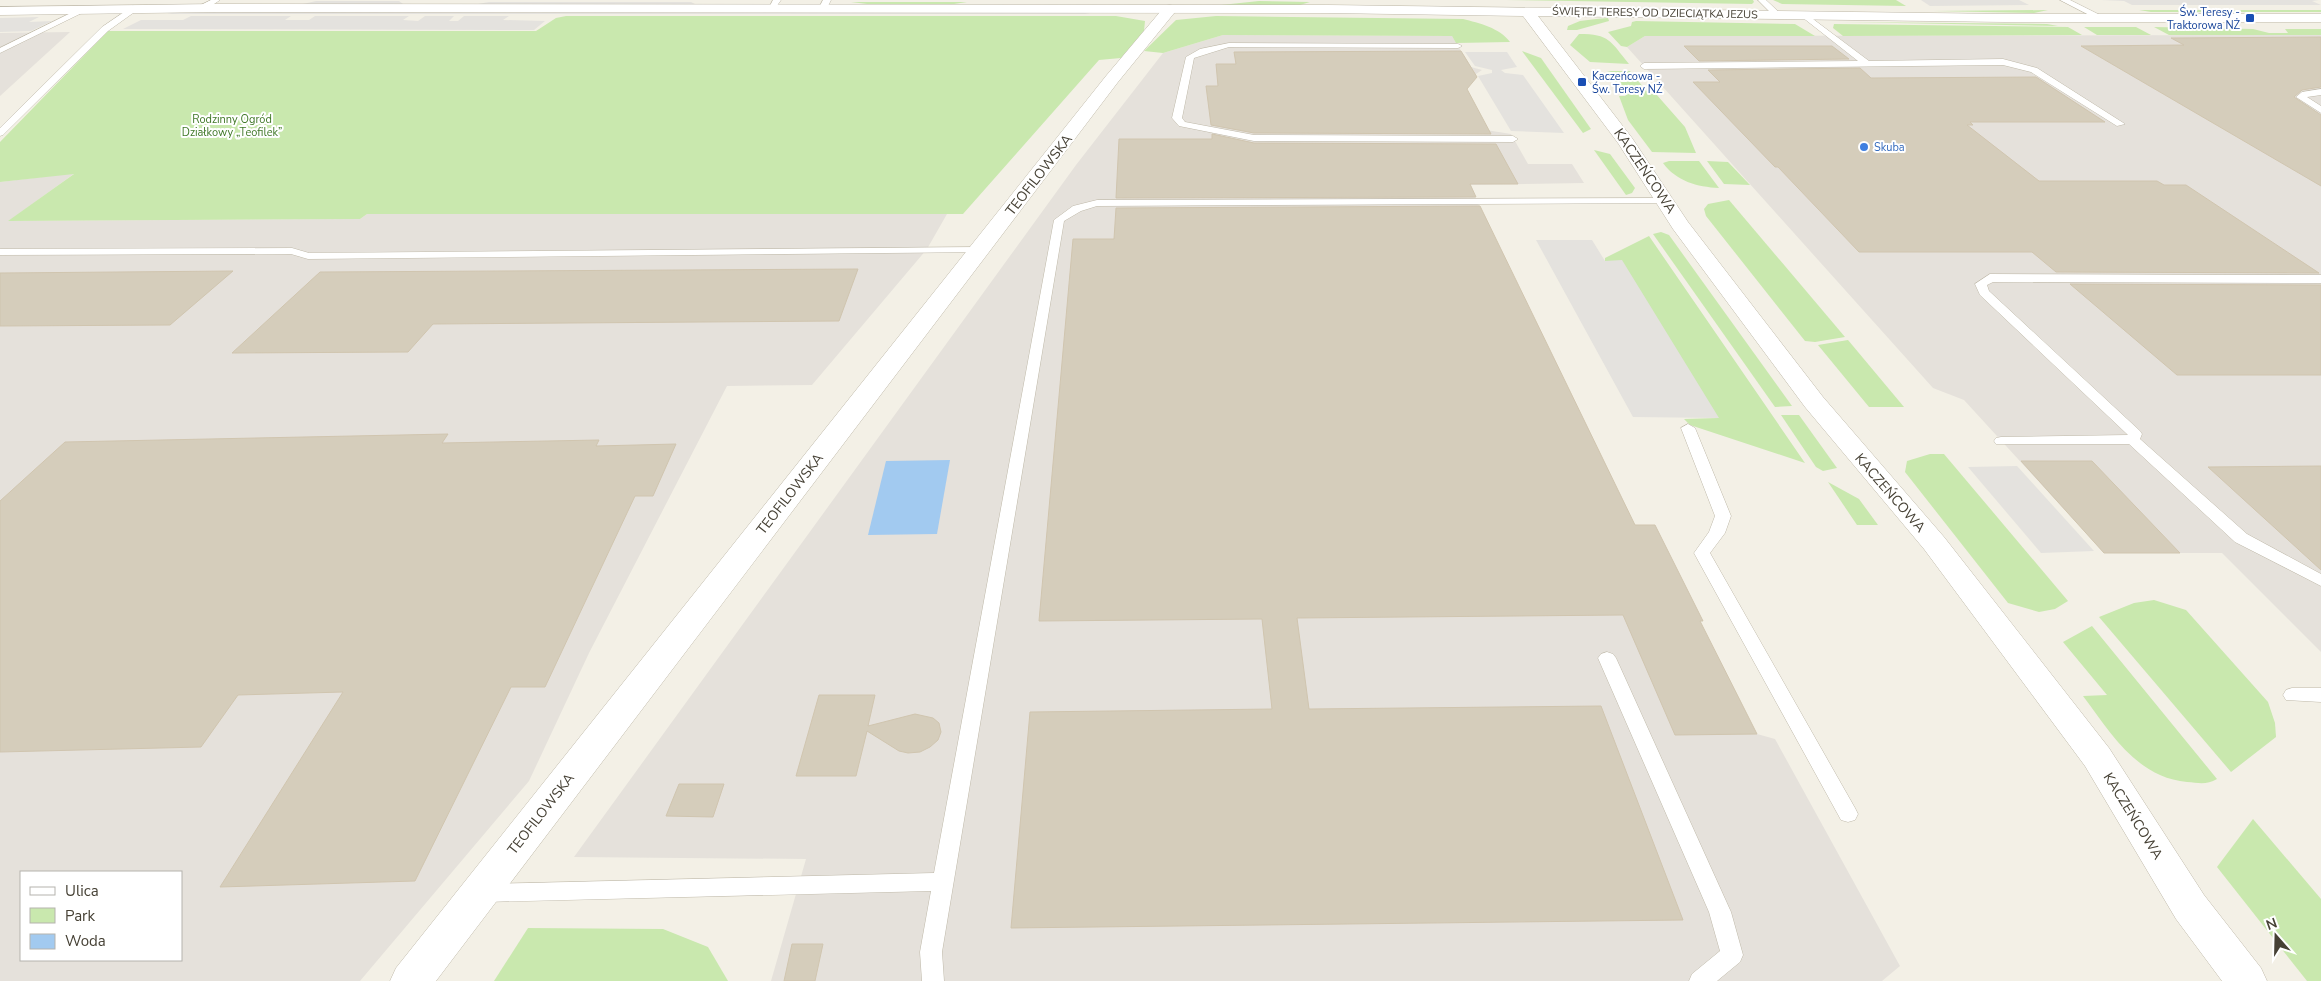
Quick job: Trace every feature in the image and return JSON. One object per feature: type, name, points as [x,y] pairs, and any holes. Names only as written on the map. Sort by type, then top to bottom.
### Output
[{"type":"street","name":"ŚWIĘTEJ TERESY OD DZIECIĄTKA JEZUS","points":[[0,11],[135,6],[202,8],[825,4],[1526,10],[1778,15],[2321,18]]},
{"type":"street","name":"TEOFILOWSKA","points":[[411,981],[1112,79],[1170,8]]},
{"type":"street","name":"KACZEŃCOWA","points":[[1526,10],[1626,142],[1665,201],[1814,402],[1846,443],[1934,543],[2097,757],[2190,907],[2246,981]]},
{"type":"lane","points":[[202,8],[216,0]]},
{"type":"lane","points":[[1762,0],[1778,15]]},
{"type":"lane","points":[[2064,0],[2102,18]]},
{"type":"lane","points":[[0,133],[105,29],[135,6]]},
{"type":"lane","points":[[0,51],[86,9]]},
{"type":"lane","points":[[1805,15],[1866,63]]},
{"type":"lane","points":[[1458,46],[1229,45],[1203,50],[1190,57],[1177,118],[1182,124],[1254,138],[1514,140]]},
{"type":"lane","points":[[1644,66],[2003,62],[2017,64],[2034,70],[2120,124]]},
{"type":"lane","points":[[2321,92],[2305,94],[2301,97],[2321,110]]},
{"type":"lane","points":[[933,981],[931,952],[942,882],[1059,220],[1069,211],[1085,204],[1097,203],[1665,201]]},
{"type":"lane","points":[[0,252],[292,251],[308,256],[980,250]]},
{"type":"lane","points":[[2133,440],[2135,434],[1984,292],[1981,284],[1990,278],[2321,279]]},
{"type":"lane","points":[[1688,428],[1723,516],[1717,533],[1702,553],[1848,814]]},
{"type":"lane","points":[[2001,441],[2133,440],[2241,538],[2321,581]]},
{"type":"lane","points":[[1607,658],[1720,912],[1732,955],[1700,981]]},
{"type":"lane","points":[[2292,696],[2321,695]]},
{"type":"lane","points":[[479,894],[942,882]]},
{"type":"shaded area","points":[[1921,0],[2019,0],[2029,5],[1930,6]]},
{"type":"shaded area","points":[[2101,0],[2319,0],[2312,1],[2321,5],[2132,5],[2124,1]]},
{"type":"shaded area","points":[[316,1],[399,1],[403,4],[303,4]]},
{"type":"shaded area","points":[[489,2],[691,2],[697,5],[478,4]]},
{"type":"shaded area","points":[[157,11],[1095,12],[1085,14],[172,14]]},
{"type":"shaded area","points":[[191,16],[291,16],[285,20],[309,20],[315,16],[409,16],[403,20],[418,21],[425,16],[454,16],[449,21],[458,21],[464,16],[509,16],[503,20],[545,21],[534,30],[123,29],[141,20],[183,20]]},
{"type":"shaded area","points":[[39,17],[29,22],[52,21],[31,31],[0,32],[0,18]]},
{"type":"shaded area","points":[[70,32],[0,96],[0,33]]},
{"type":"shaded area","points":[[1223,35],[1452,36],[1471,67],[1482,70],[1476,74],[1454,71],[1486,130],[1511,134],[1528,164],[1572,164],[1584,183],[1469,185],[1635,525],[1655,525],[1703,621],[1648,622],[1757,734],[1775,739],[1900,966],[1882,981],[771,981],[806,859],[574,857],[1076,165],[1163,53]]},
{"type":"shaded area","points":[[2321,35],[2321,652],[2222,553],[2104,553],[1964,400],[1933,388],[1627,47],[1645,36]]},
{"type":"shaded area","points":[[1465,52],[1507,52],[1517,67],[1501,70],[1505,73],[1523,75],[1564,133],[1511,131],[1478,76],[1492,73],[1492,70],[1475,66]]},
{"type":"shaded area","points":[[75,173],[9,221],[360,219],[367,214],[947,214],[927,249],[812,385],[727,386],[589,653],[529,781],[360,981],[0,981],[0,182]]},
{"type":"shaded area","points":[[1536,240],[1592,240],[1605,261],[1622,260],[1719,418],[1633,417]]},
{"type":"shaded area","points":[[2017,466],[2094,551],[2041,553],[1968,467]]},
{"type":"green space","points":[[1505,0],[1753,0],[1754,2],[1752,4]]},
{"type":"green space","points":[[1773,0],[1896,0],[1906,6],[1782,4]]},
{"type":"green space","points":[[1259,1],[1310,2],[1300,5],[1221,5]]},
{"type":"green space","points":[[851,2],[967,2],[954,4],[867,4]]},
{"type":"green space","points":[[2048,10],[2034,13],[1933,11]]},
{"type":"green space","points":[[2139,10],[2321,10],[2321,12],[2151,12]]},
{"type":"green space","name":"Rodzinny Ogród Działkowy „Teofilek”","points":[[566,16],[1116,16],[1145,21],[1144,31],[1121,58],[1099,60],[963,214],[367,214],[360,219],[8,221],[74,174],[0,182],[0,142],[108,31],[536,31],[556,18]]},
{"type":"green space","points":[[1216,16],[1463,19],[1495,30],[1510,42],[1456,43],[1452,36],[1223,35],[1163,53],[1144,51],[1176,20]]},
{"type":"green space","points":[[1608,18],[1609,21],[1577,30],[1567,30],[1568,26],[1580,21]]},
{"type":"green space","points":[[1632,22],[1795,24],[1815,36],[1645,36],[1627,47],[1621,46],[1608,32],[1631,26]]},
{"type":"green space","points":[[1841,22],[2047,24],[2058,26]]},
{"type":"green space","points":[[1834,24],[2068,27],[2082,35],[1843,36],[1833,28]]},
{"type":"green space","points":[[2084,27],[2136,27],[2151,35],[2097,35]]},
{"type":"green space","points":[[2154,27],[2253,29],[2269,33],[2288,33],[2285,29],[2321,29],[2321,35],[2169,35]]},
{"type":"green space","points":[[1579,34],[1597,35],[1609,40],[1629,64],[1590,62],[1570,45]]},
{"type":"green space","points":[[1522,51],[1541,58],[1591,129],[1583,133]]},
{"type":"green space","points":[[1630,71],[1649,94],[1656,94],[1685,127],[1696,153],[1652,152],[1628,120],[1619,96],[1626,96],[1607,72]]},
{"type":"green space","points":[[1594,150],[1610,154],[1635,188],[1632,193],[1626,195]]},
{"type":"green space","points":[[1669,161],[1699,161],[1719,188],[1703,186],[1681,179],[1663,163]]},
{"type":"green space","points":[[1707,161],[1728,162],[1750,185],[1724,184]]},
{"type":"green space","points":[[1729,200],[1845,337],[1815,342],[1805,341],[1706,216],[1704,209],[1708,204]]},
{"type":"green space","points":[[1661,232],[1669,235],[1792,406],[1775,407],[1653,234]]},
{"type":"green space","points":[[1649,236],[1805,463],[1690,425],[1684,419],[1718,418],[1605,261],[1605,258]]},
{"type":"green space","points":[[1848,340],[1904,407],[1869,407],[1818,345]]},
{"type":"green space","points":[[1781,415],[1799,415],[1837,468],[1823,471],[1816,467]]},
{"type":"green space","points":[[1930,454],[1944,454],[2068,601],[2055,609],[2039,612],[2008,603],[1905,472],[1907,461]]},
{"type":"green space","points":[[1828,482],[1859,499],[1878,525],[1857,525]]},
{"type":"green space","points":[[2154,600],[2186,610],[2268,702],[2275,723],[2276,737],[2231,772],[2099,617],[2134,603]]},
{"type":"green space","points":[[2092,626],[2217,779],[2203,783],[2187,782],[2153,772],[2126,751],[2115,738],[2083,696],[2107,695],[2063,642]]},
{"type":"green space","points":[[2253,819],[2321,899],[2321,981],[2307,981],[2217,867]]},
{"type":"green space","points":[[528,928],[663,929],[708,947],[728,981],[494,981]]},
{"type":"water","points":[[950,460],[937,534],[868,535],[886,461]]},
{"type":"building","points":[[2321,37],[2321,87],[2302,90],[2294,97],[2321,115],[2321,186],[2081,46],[2184,45],[2171,38]]},
{"type":"building","points":[[1684,46],[1832,46],[1849,59],[1699,61]]},
{"type":"building","points":[[1461,51],[1477,77],[1467,89],[1491,134],[1254,133],[1211,125],[1206,86],[1218,86],[1216,64],[1236,64],[1234,52]]},
{"type":"building","points":[[1860,68],[1871,78],[2036,77],[2105,122],[1970,122],[1973,125],[1967,125],[2039,181],[2157,181],[2164,185],[2186,185],[2319,273],[2056,272],[2032,252],[1859,252],[1693,82],[1720,82],[1708,70]]},
{"type":"building","points":[[1212,134],[1254,143],[1496,144],[1518,184],[1470,184],[1476,197],[1116,198],[1119,139],[1212,139]]},
{"type":"building","points":[[1480,206],[1635,525],[1655,525],[1703,621],[1700,621],[1757,734],[1675,735],[1623,615],[1297,618],[1309,709],[1601,706],[1683,920],[1011,928],[1030,712],[1272,709],[1262,619],[1039,621],[1073,239],[1114,239],[1116,208]]},
{"type":"building","points":[[858,269],[839,321],[433,324],[408,352],[232,353],[320,272]]},
{"type":"building","points":[[233,271],[170,325],[0,326],[0,273]]},
{"type":"building","points":[[2070,284],[2321,285],[2321,375],[2177,375]]},
{"type":"building","points":[[448,434],[442,443],[599,440],[596,446],[676,444],[653,496],[635,496],[545,687],[511,687],[415,881],[220,887],[343,692],[238,695],[201,747],[0,752],[0,501],[65,442]]},
{"type":"building","points":[[2021,461],[2092,461],[2180,553],[2104,553]]},
{"type":"building","points":[[2321,466],[2321,570],[2208,467]]},
{"type":"building","points":[[819,695],[875,695],[868,726],[915,714],[933,718],[939,723],[941,732],[938,740],[930,747],[920,752],[908,753],[899,751],[867,731],[856,776],[796,776]]},
{"type":"building","points":[[679,784],[724,784],[713,817],[666,816]]},
{"type":"building","points":[[792,944],[823,944],[815,981],[784,981]]},
{"type":"place","name":"Św. Teresy - Traktorowa NŻ","points":[[2250,18]]},
{"type":"place","name":"Kaczeńcowa - Św. Teresy NŻ","points":[[1582,82]]},
{"type":"place","name":"Skuba","points":[[1864,147]]}]
